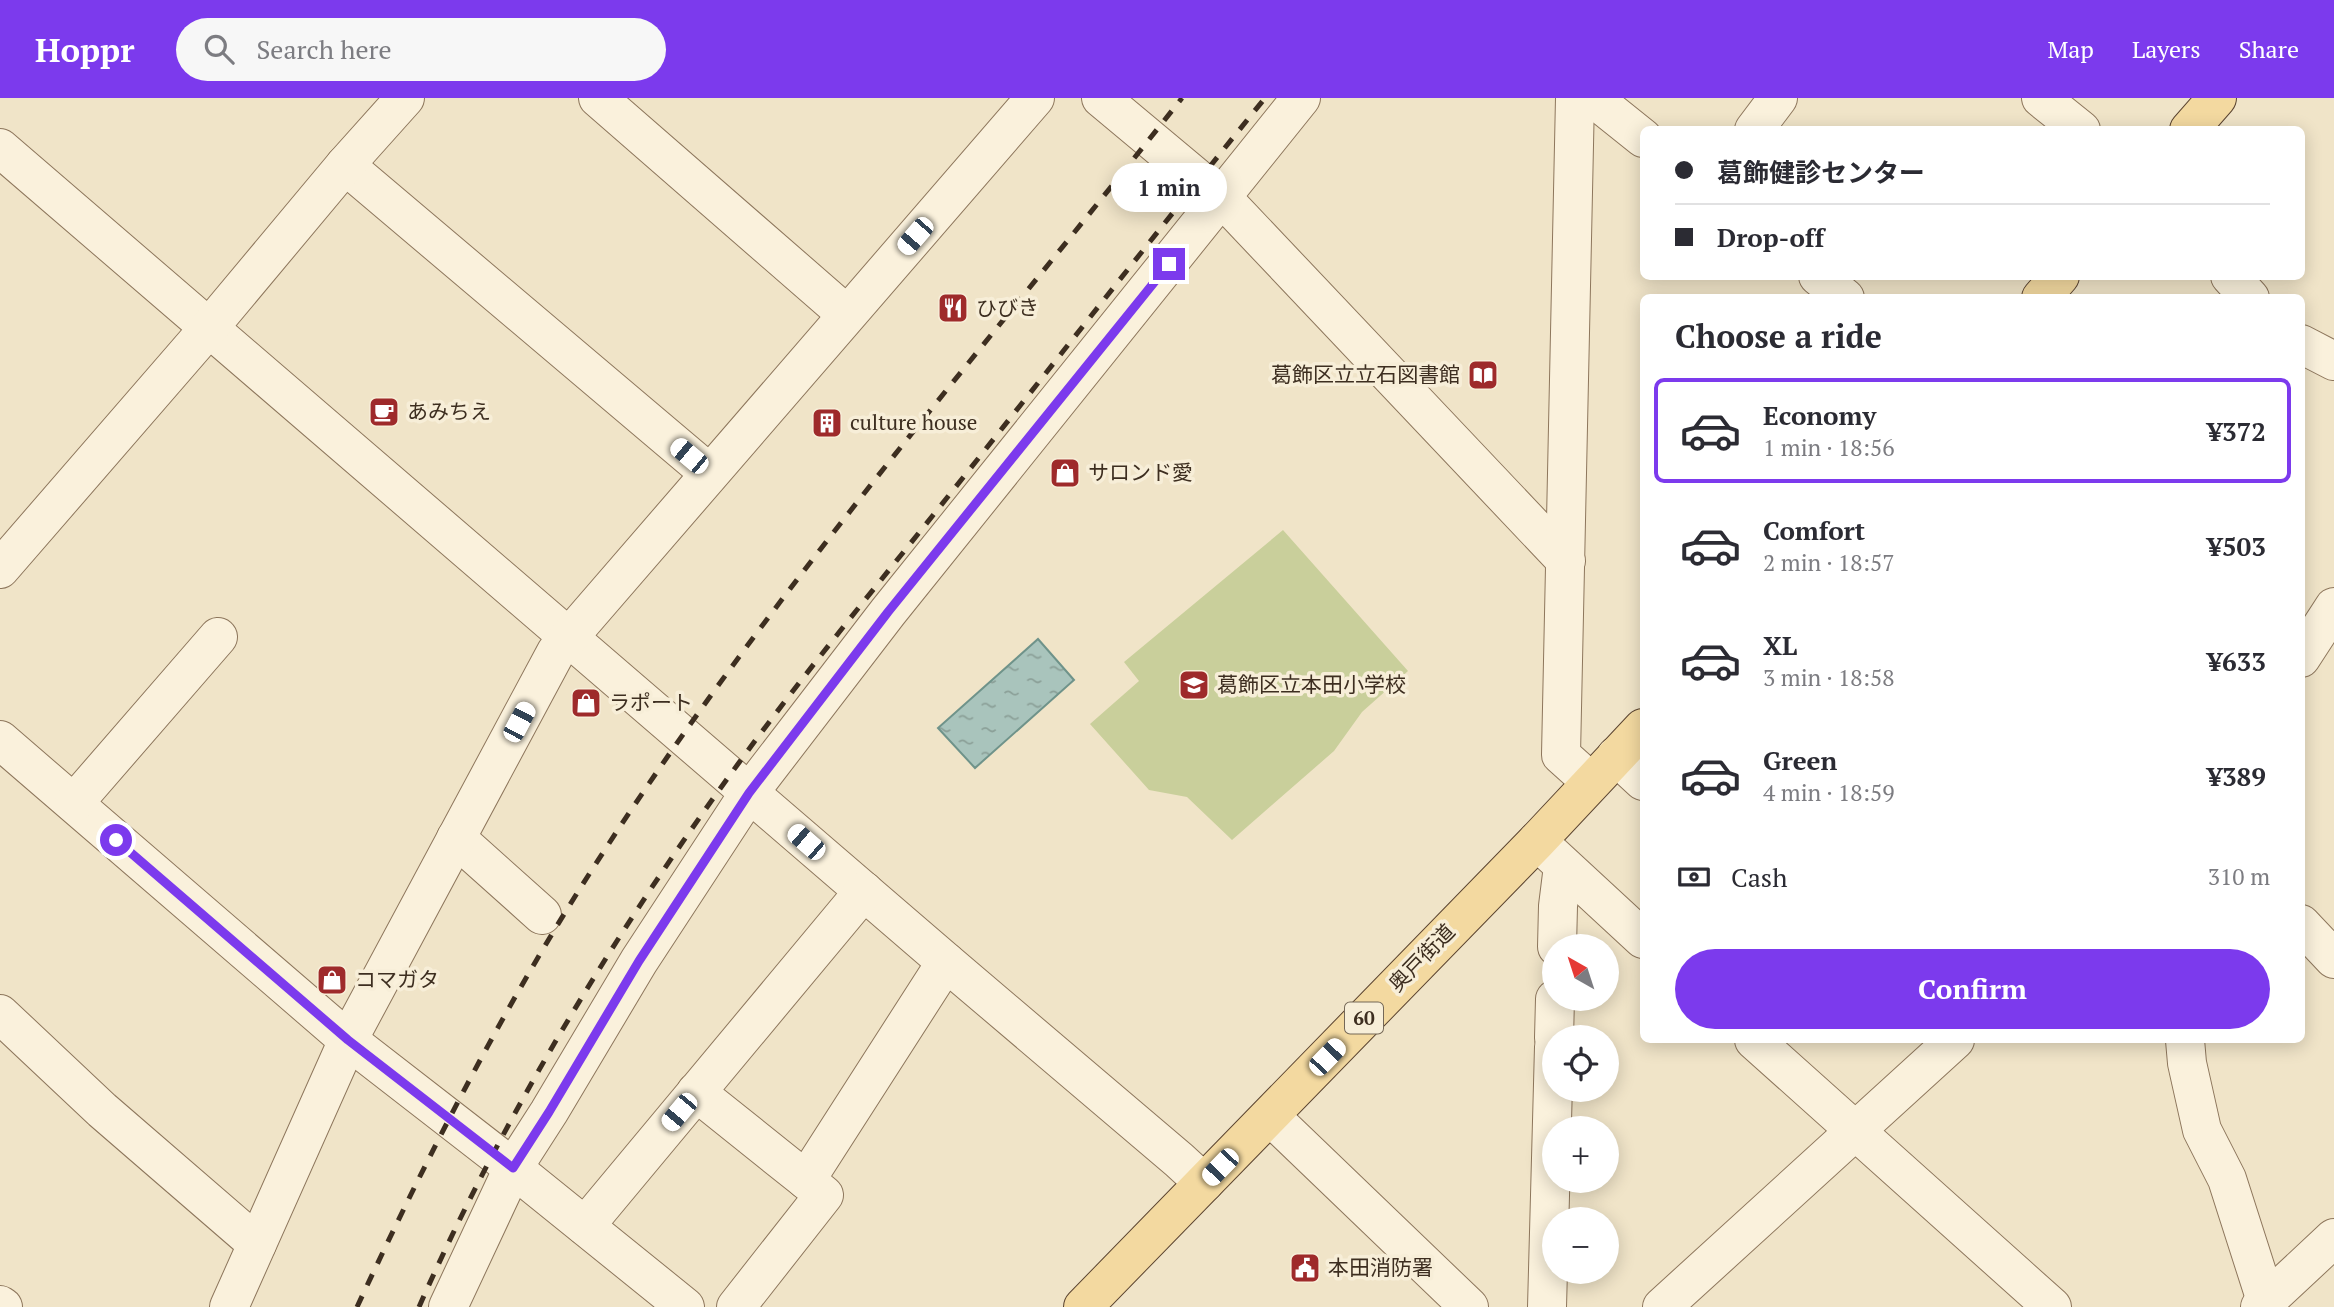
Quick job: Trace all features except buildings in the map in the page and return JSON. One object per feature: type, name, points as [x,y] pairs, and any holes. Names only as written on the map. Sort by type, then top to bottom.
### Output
[{"type":"main road","points":[[2192,126],[2217,98]]},
{"type":"main road","points":[[2044,294],[2057,280]]},
{"type":"main road","name":"奥戸街道","points":[[1088,1306],[1269,1116],[1550,854],[1617,773],[1640,733]]},
{"type":"street","points":[[0,569],[405,98]]},
{"type":"street","points":[[598,98],[846,314]]},
{"type":"street","points":[[229,1307],[348,1040],[556,652],[1035,98]]},
{"type":"street","points":[[1101,98],[1221,198],[1566,561]]},
{"type":"street","points":[[448,1307],[513,1168],[639,961],[749,793],[897,601],[1301,98]]},
{"type":"street","points":[[1575,98],[1561,754],[1617,773]]},
{"type":"street","points":[[1593,98],[1640,136]]},
{"type":"street","points":[[1757,126],[1778,98]]},
{"type":"street","points":[[2040,98],[2076,126]]},
{"type":"street","points":[[0,148],[1204,1183]]},
{"type":"street","points":[[345,165],[709,473]]},
{"type":"street","points":[[1823,280],[1840,294]]},
{"type":"street","points":[[2234,280],[2246,294]]},
{"type":"street","points":[[2305,346],[2334,362]]},
{"type":"street","points":[[2305,652],[2334,607]]},
{"type":"street","points":[[74,803],[218,637]]},
{"type":"street","points":[[0,740],[348,1040],[513,1168],[685,1307]]},
{"type":"street","points":[[456,838],[542,915]]},
{"type":"street","points":[[1550,854],[1640,936]]},
{"type":"street","points":[[1550,854],[1558,906],[1557,934]]},
{"type":"street","points":[[585,1226],[864,891]]},
{"type":"street","points":[[2305,928],[2334,959]]},
{"type":"street","points":[[806,1180],[946,962]]},
{"type":"street","points":[[0,1014],[102,1111],[257,1244]]},
{"type":"street","points":[[1757,1043],[2052,1307]]},
{"type":"street","points":[[1662,1307],[1855,1131],[1945,1043]]},
{"type":"street","points":[[2185,1043],[2187,1063],[2202,1129],[2227,1179],[2265,1305],[2329,1251]]},
{"type":"street","points":[[696,1092],[824,1195],[736,1307]]},
{"type":"street","points":[[1547,1307],[1553,1102]]},
{"type":"street","points":[[1269,1116],[1469,1307]]},
{"type":"green space","points":[[1283,530],[1408,671],[1362,712],[1334,751],[1232,840],[1187,797],[1149,790],[1090,724],[1139,681],[1124,662]]},
{"type":"water","points":[[1038,639],[1074,680],[975,768],[938,728]]},
{"type":"railway","points":[[357,1307],[411,1194],[498,1027],[595,865],[662,765],[732,666],[879,474],[1182,98]]},
{"type":"railway","points":[[419,1307],[485,1168],[522,1100],[601,966],[686,837],[811,668],[1265,98]]},
{"type":"place","name":"ひびき","points":[[953,308]]},
{"type":"place","name":"葛飾区立立石図書館","points":[[1483,375]]},
{"type":"place","name":"あみちえ","points":[[384,412]]},
{"type":"place","name":"culture house","points":[[827,423]]},
{"type":"place","name":"サロンド愛","points":[[1065,473]]},
{"type":"place","name":"葛飾区立本田小学校","points":[[1194,685]]},
{"type":"place","name":"ラポート","points":[[586,703]]},
{"type":"place","name":"コマガタ","points":[[332,980]]},
{"type":"place","name":"本田消防署","points":[[1305,1268]]},
{"type":"route","points":[[116,840],[348,1040],[513,1168],[639,961],[749,793],[888,612],[1169,264]]}]
